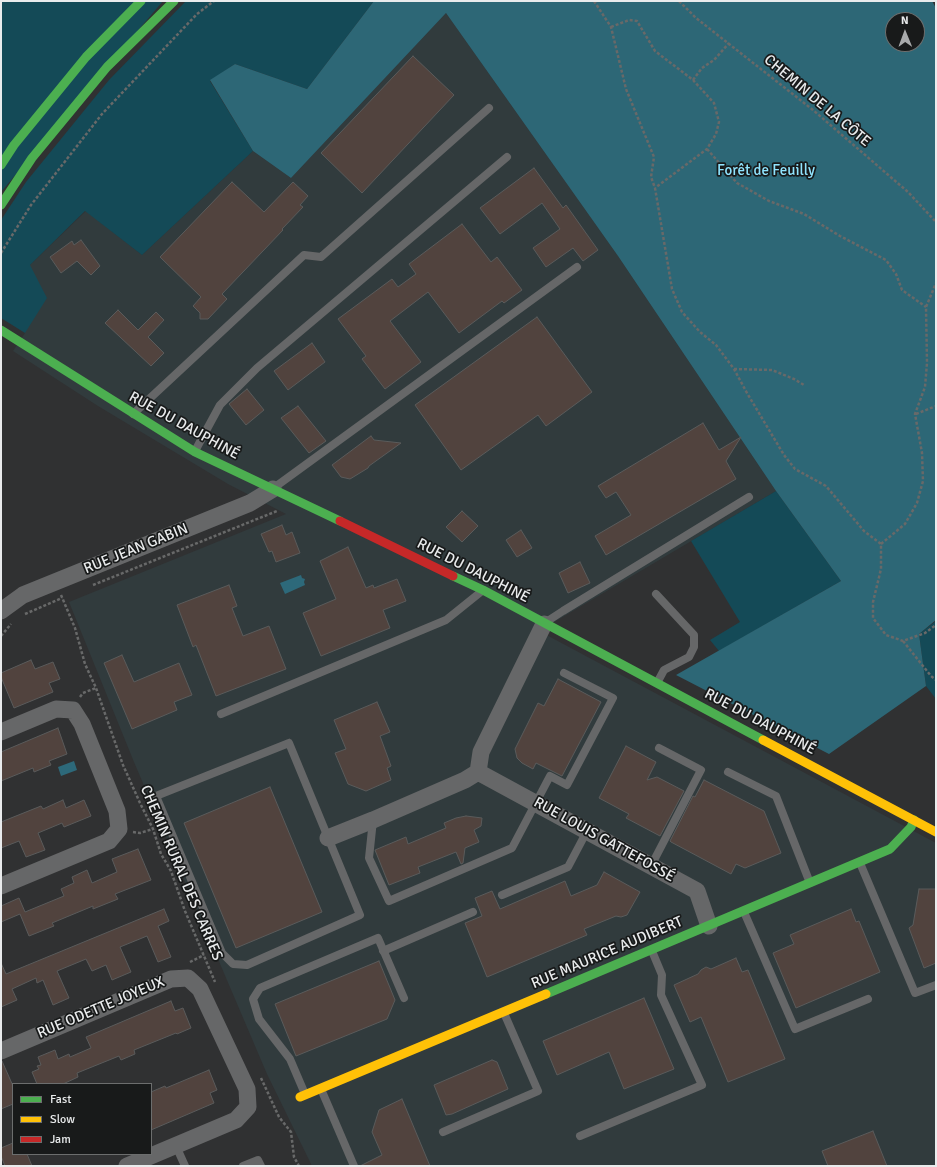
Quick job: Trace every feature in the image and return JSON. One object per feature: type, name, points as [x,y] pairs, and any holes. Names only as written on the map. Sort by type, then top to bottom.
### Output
[{"type":"street","points":[[1,165],[14,145],[86,57],[141,1]]},
{"type":"street","points":[[1,205],[32,158],[107,67],[174,1]]},
{"type":"street","name":"RUE DU DAUPHINÉ","points":[[1,330],[195,452],[483,590],[544,624],[936,832]]},
{"type":"street","name":"RUE JEAN GABIN","points":[[1,611],[23,596],[250,503],[273,489]]},
{"type":"street","points":[[328,838],[465,780],[478,772],[481,752],[544,624]]},
{"type":"street","points":[[1,732],[56,709],[73,710],[82,724],[117,811],[119,829],[109,841],[1,886]]},
{"type":"street","name":"RUE LOUIS GATTEFOSSÉ","points":[[478,772],[697,891],[709,926]]},
{"type":"street","name":"RUE MAURICE AUDIBERT","points":[[303,1096],[890,849],[911,827],[914,820]]},
{"type":"street","name":"RUE ODETTE JOYEUX","points":[[1,1051],[171,979],[188,978],[200,989],[227,1046],[247,1089],[248,1107],[236,1120],[127,1166]]},
{"type":"lane","points":[[133,414],[304,256],[321,257],[489,108]]},
{"type":"lane","points":[[195,452],[220,406],[257,368],[507,157]]},
{"type":"lane","points":[[273,489],[577,267]]},
{"type":"lane","points":[[544,624],[749,497]]},
{"type":"lane","points":[[222,714],[446,620],[483,590]]},
{"type":"lane","points":[[656,594],[694,635],[694,647],[689,657],[664,670],[657,683]]},
{"type":"lane","points":[[373,820],[369,858],[388,901],[512,848],[550,776],[567,785],[613,698],[564,672]]},
{"type":"lane","points":[[289,743],[328,838],[360,915],[248,965],[233,964],[222,953],[156,796],[289,743]]},
{"type":"lane","points":[[651,866],[701,770],[659,748]]},
{"type":"lane","points":[[728,772],[776,796],[810,883]]},
{"type":"lane","points":[[502,895],[568,868],[587,831]]},
{"type":"lane","points":[[859,862],[915,993],[936,985]]},
{"type":"lane","points":[[744,911],[795,1029],[868,999]]},
{"type":"lane","points":[[383,950],[473,912]]},
{"type":"lane","points":[[303,1096],[290,1059],[259,1019],[253,999],[260,988],[378,938],[404,998]]},
{"type":"lane","points":[[580,1136],[702,1085],[661,995],[662,975],[651,950]]},
{"type":"lane","points":[[443,1132],[538,1091],[503,1012]]},
{"type":"lane","points":[[320,1088],[354,1166]]},
{"type":"lane","points":[[176,1146],[185,1166]]},
{"type":"lane","points":[[243,1166],[258,1160],[261,1166]]},
{"type":"path","points":[[1,253],[31,205],[102,114],[198,14],[214,1]]},
{"type":"path","points":[[594,1],[611,27],[626,89],[654,157],[651,178],[655,188],[672,289],[682,312],[700,332],[716,345],[734,369],[784,455],[795,469],[826,486],[864,531],[881,544]]},
{"type":"path","name":"CHEMIN DE LA CÔTE","points":[[679,1],[696,18],[813,110],[908,192],[936,222]]},
{"type":"path","points":[[611,27],[629,20],[637,21],[655,51],[693,80],[714,103],[719,122],[716,134],[707,149],[655,188]]},
{"type":"path","points":[[693,80],[702,68],[714,60],[729,43]]},
{"type":"path","points":[[707,149],[737,183],[769,201],[804,214],[840,236],[886,260],[896,274],[902,290],[926,307]]},
{"type":"path","points":[[881,544],[905,524],[917,503],[924,481],[922,453],[915,414],[925,387],[927,363],[926,307],[936,283]]},
{"type":"path","points":[[734,369],[772,370],[804,385]]},
{"type":"path","points":[[915,414],[936,406]]},
{"type":"path","points":[[91,586],[300,502]]},
{"type":"path","points":[[881,544],[881,569],[873,602],[873,618],[886,634],[903,641],[931,676],[936,680]]},
{"type":"path","name":"CHEMIN RURAL DES CARRES","points":[[56,582],[75,628],[85,664],[96,688],[123,765],[153,829],[161,854],[170,871],[185,912],[216,984]]},
{"type":"path","points":[[20,618],[25,614],[62,598]]},
{"type":"path","points":[[1,636],[11,624],[16,621]]},
{"type":"path","points":[[903,641],[924,633],[936,625]]},
{"type":"path","points":[[258,1072],[279,1117],[291,1132],[294,1157],[299,1166]]},
{"type":"shaded area","points":[[1,1],[163,1],[1,192]]},
{"type":"shaded area","points":[[186,1],[374,1],[307,89],[235,64],[210,81],[253,151],[142,255],[85,211],[30,265],[47,298],[25,333],[1,318],[1,220],[26,182],[109,80]]},
{"type":"shaded area","points":[[446,13],[618,256],[776,491],[539,631],[936,843],[936,1166],[312,1166],[267,1074],[134,762],[69,602],[286,514],[228,484],[98,406],[13,351],[25,333],[30,265],[86,211],[142,255],[253,151],[291,178]]},
{"type":"shaded area","points":[[776,491],[841,581],[719,651],[710,640],[740,622],[691,541]]},
{"type":"shaded area","points":[[301,575],[302,578],[305,579],[305,585],[285,594],[280,583]]},
{"type":"shaded area","points":[[936,621],[936,699],[926,686],[919,634]]},
{"type":"shaded area","points":[[74,761],[77,770],[61,776],[58,767]]},
{"type":"green space","name":"Forêt de Feuilly","points":[[374,1],[932,1],[936,8],[936,620],[919,634],[926,686],[829,754],[676,675],[841,581],[776,491],[618,256],[446,13],[291,178],[253,151],[210,80],[235,64],[307,89]]},
{"type":"building","points":[[413,56],[454,95],[362,193],[321,153]]},
{"type":"building","points":[[534,168],[563,208],[566,205],[598,250],[583,261],[573,248],[546,267],[533,248],[560,229],[542,203],[500,234],[480,208]]},
{"type":"building","points":[[232,182],[264,212],[293,182],[308,196],[300,205],[303,207],[282,229],[283,230],[222,294],[227,299],[208,319],[200,319],[200,313],[193,306],[201,297],[160,257]]},
{"type":"building","points":[[462,224],[491,262],[497,257],[522,290],[504,303],[502,301],[459,333],[428,292],[390,321],[421,362],[385,389],[362,359],[366,356],[338,319],[392,279],[398,287],[416,274],[409,264]]},
{"type":"building","points":[[81,240],[100,266],[91,275],[77,261],[61,273],[50,257],[72,241],[74,245]]},
{"type":"building","points":[[118,310],[138,330],[156,312],[164,320],[148,337],[164,353],[151,366],[105,323]]},
{"type":"building","points":[[537,317],[592,392],[546,426],[538,415],[461,470],[415,405]]},
{"type":"building","points":[[312,343],[325,362],[288,390],[274,371]]},
{"type":"building","points":[[247,389],[264,410],[246,425],[229,404]]},
{"type":"building","points":[[298,406],[326,441],[309,453],[281,418]]},
{"type":"building","points":[[703,423],[719,450],[741,437],[726,461],[736,479],[606,555],[595,536],[631,515],[616,492],[606,498],[598,486]]},
{"type":"building","points":[[371,436],[374,440],[401,443],[368,468],[350,479],[341,477],[332,465]]},
{"type":"building","points":[[462,511],[478,526],[462,542],[446,527]]},
{"type":"building","points":[[282,525],[286,535],[292,532],[300,553],[276,562],[272,551],[269,552],[261,534]]},
{"type":"building","points":[[521,530],[532,548],[517,557],[506,540]]},
{"type":"building","points":[[348,547],[366,588],[373,585],[374,588],[397,579],[406,601],[383,610],[390,628],[321,656],[303,613],[336,599],[320,561]]},
{"type":"building","points":[[580,562],[590,583],[568,593],[559,573]]},
{"type":"building","points":[[229,585],[237,606],[232,608],[243,636],[269,626],[286,669],[216,696],[196,645],[193,647],[177,605]]},
{"type":"building","points":[[122,655],[134,682],[179,663],[192,695],[174,702],[177,710],[132,729],[104,663]]},
{"type":"building","points":[[31,660],[35,669],[53,662],[60,679],[49,683],[53,692],[14,708],[1,677],[1,673]]},
{"type":"building","points":[[558,679],[601,702],[562,776],[536,763],[533,769],[522,763],[517,758],[515,749],[538,703],[544,706]]},
{"type":"building","points":[[377,702],[390,732],[380,736],[391,766],[387,768],[391,780],[366,791],[348,784],[335,753],[346,749],[334,720]]},
{"type":"building","points":[[58,728],[67,754],[49,761],[51,765],[34,772],[33,768],[1,781],[1,752]]},
{"type":"building","points":[[626,746],[656,762],[647,780],[657,777],[684,791],[660,836],[626,818],[629,814],[599,798]]},
{"type":"building","points":[[704,780],[764,811],[781,853],[745,868],[736,864],[731,874],[671,842],[670,841],[693,796],[695,797]]},
{"type":"building","points":[[270,787],[322,912],[236,948],[184,823]]},
{"type":"building","points":[[63,800],[66,808],[84,800],[91,816],[64,827],[62,823],[38,833],[45,850],[26,857],[19,841],[1,848],[1,822],[41,806],[43,809]]},
{"type":"building","points":[[466,816],[482,818],[481,826],[474,830],[479,842],[465,848],[463,863],[461,864],[456,852],[418,867],[420,873],[389,885],[375,850],[406,837],[408,844],[446,828],[444,823]]},
{"type":"building","points":[[138,849],[151,880],[115,894],[118,899],[93,909],[93,906],[52,923],[54,926],[29,936],[20,914],[1,922],[1,906],[19,898],[25,912],[64,896],[61,889],[74,883],[72,877],[87,870],[92,883],[117,872],[112,859]]},
{"type":"building","points":[[604,872],[640,892],[627,915],[621,917],[616,916],[584,929],[587,935],[487,977],[465,923],[482,916],[475,898],[492,891],[500,909],[565,881],[571,896],[597,885]]},
{"type":"building","points":[[919,889],[936,889],[936,963],[924,968],[909,928],[913,925]]},
{"type":"building","points":[[164,909],[169,921],[158,926],[171,957],[158,962],[147,936],[120,947],[131,972],[112,980],[106,965],[92,971],[86,959],[57,971],[69,998],[53,1005],[43,980],[37,983],[36,978],[12,989],[17,1000],[1,1007],[1,963],[6,974]]},
{"type":"building","points":[[851,909],[856,922],[859,921],[880,972],[796,1008],[773,953],[794,944],[790,935]]},
{"type":"building","points":[[736,958],[742,972],[748,970],[785,1059],[728,1082],[701,1017],[690,1022],[674,985],[698,974],[706,967],[711,969]]},
{"type":"building","points":[[379,961],[395,1000],[387,1019],[296,1056],[275,1004]]},
{"type":"building","points":[[644,998],[674,1069],[624,1089],[609,1052],[557,1075],[543,1041]]},
{"type":"building","points":[[171,1001],[175,1011],[183,1008],[191,1028],[134,1050],[135,1054],[121,1060],[119,1056],[77,1073],[78,1077],[65,1083],[37,1083],[32,1072],[39,1069],[37,1066],[41,1065],[38,1057],[55,1050],[58,1059],[69,1054],[70,1057],[91,1048],[86,1037]]},
{"type":"building","points":[[492,1060],[497,1062],[508,1089],[452,1114],[446,1115],[434,1085]]},
{"type":"building","points":[[2,1061],[12,1084],[12,1104],[1,1109]]},
{"type":"building","points":[[209,1070],[217,1090],[210,1093],[214,1103],[152,1130],[152,1092],[165,1086],[166,1088]]},
{"type":"building","points":[[402,1099],[430,1166],[360,1166],[382,1155],[372,1132],[379,1110]]},
{"type":"building","points":[[873,1131],[887,1166],[828,1166],[822,1151]]},
{"type":"building","points":[[12,1143],[12,1155],[27,1155],[32,1166],[5,1166],[1,1156],[1,1148]]},
{"type":"traffic: fast","points":[[1,165],[14,145],[86,57],[141,1]]},
{"type":"traffic: fast","points":[[1,205],[32,158],[107,67],[174,1]]},
{"type":"traffic: fast","points":[[1,330],[195,452],[340,521]]},
{"type":"traffic: fast","points":[[453,576],[483,590],[763,740]]},
{"type":"traffic: fast","points":[[546,994],[890,849],[911,827],[914,820]]},
{"type":"traffic: slow","points":[[763,740],[936,832]]},
{"type":"traffic: slow","points":[[300,1097],[546,994]]},
{"type":"traffic: jam","points":[[340,521],[453,576]]}]
